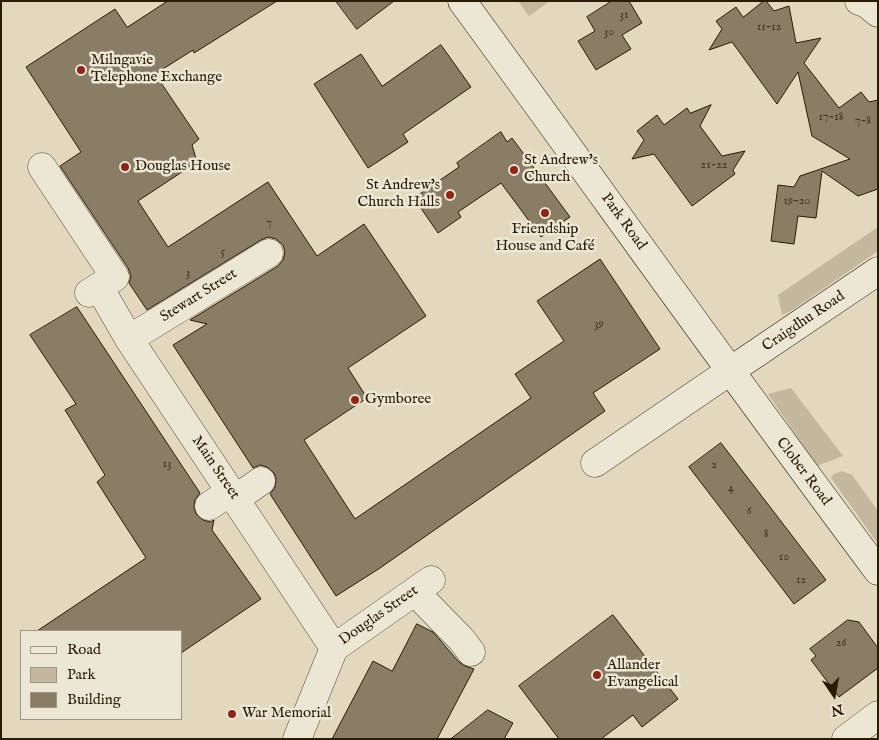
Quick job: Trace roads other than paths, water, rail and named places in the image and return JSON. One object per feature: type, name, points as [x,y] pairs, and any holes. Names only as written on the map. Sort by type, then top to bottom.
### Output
[{"type":"street","name":"Park Road","points":[[462,1],[730,372]]},
{"type":"street","name":"Main Street","points":[[42,167],[115,277],[94,290],[128,339],[225,499],[334,648]]},
{"type":"street","name":"Stewart Street","points":[[128,339],[269,252]]},
{"type":"street","name":"Craigdhu Road","points":[[730,372],[878,271]]},
{"type":"street","points":[[595,463],[730,372]]},
{"type":"street","name":"Clober Road","points":[[730,372],[878,571]]},
{"type":"street","points":[[225,499],[262,481]]},
{"type":"street","name":"Douglas Street","points":[[297,739],[334,648],[423,586],[471,652]]},
{"type":"street","points":[[846,739],[878,715]]},
{"type":"place","name":"Milngavie Telephone Exchange","points":[[81,70]]},
{"type":"place","name":"Douglas House","points":[[125,167]]},
{"type":"place","name":"St Andrew's Church","points":[[514,170]]},
{"type":"place","name":"St Andrew's Church Halls","points":[[450,195]]},
{"type":"place","name":"Friendship House and Café","points":[[545,213]]},
{"type":"place","name":"Gymboree","points":[[355,400]]},
{"type":"place","name":"Allander Evangelical","points":[[597,675]]},
{"type":"place","name":"War Memorial","points":[[232,714]]}]
